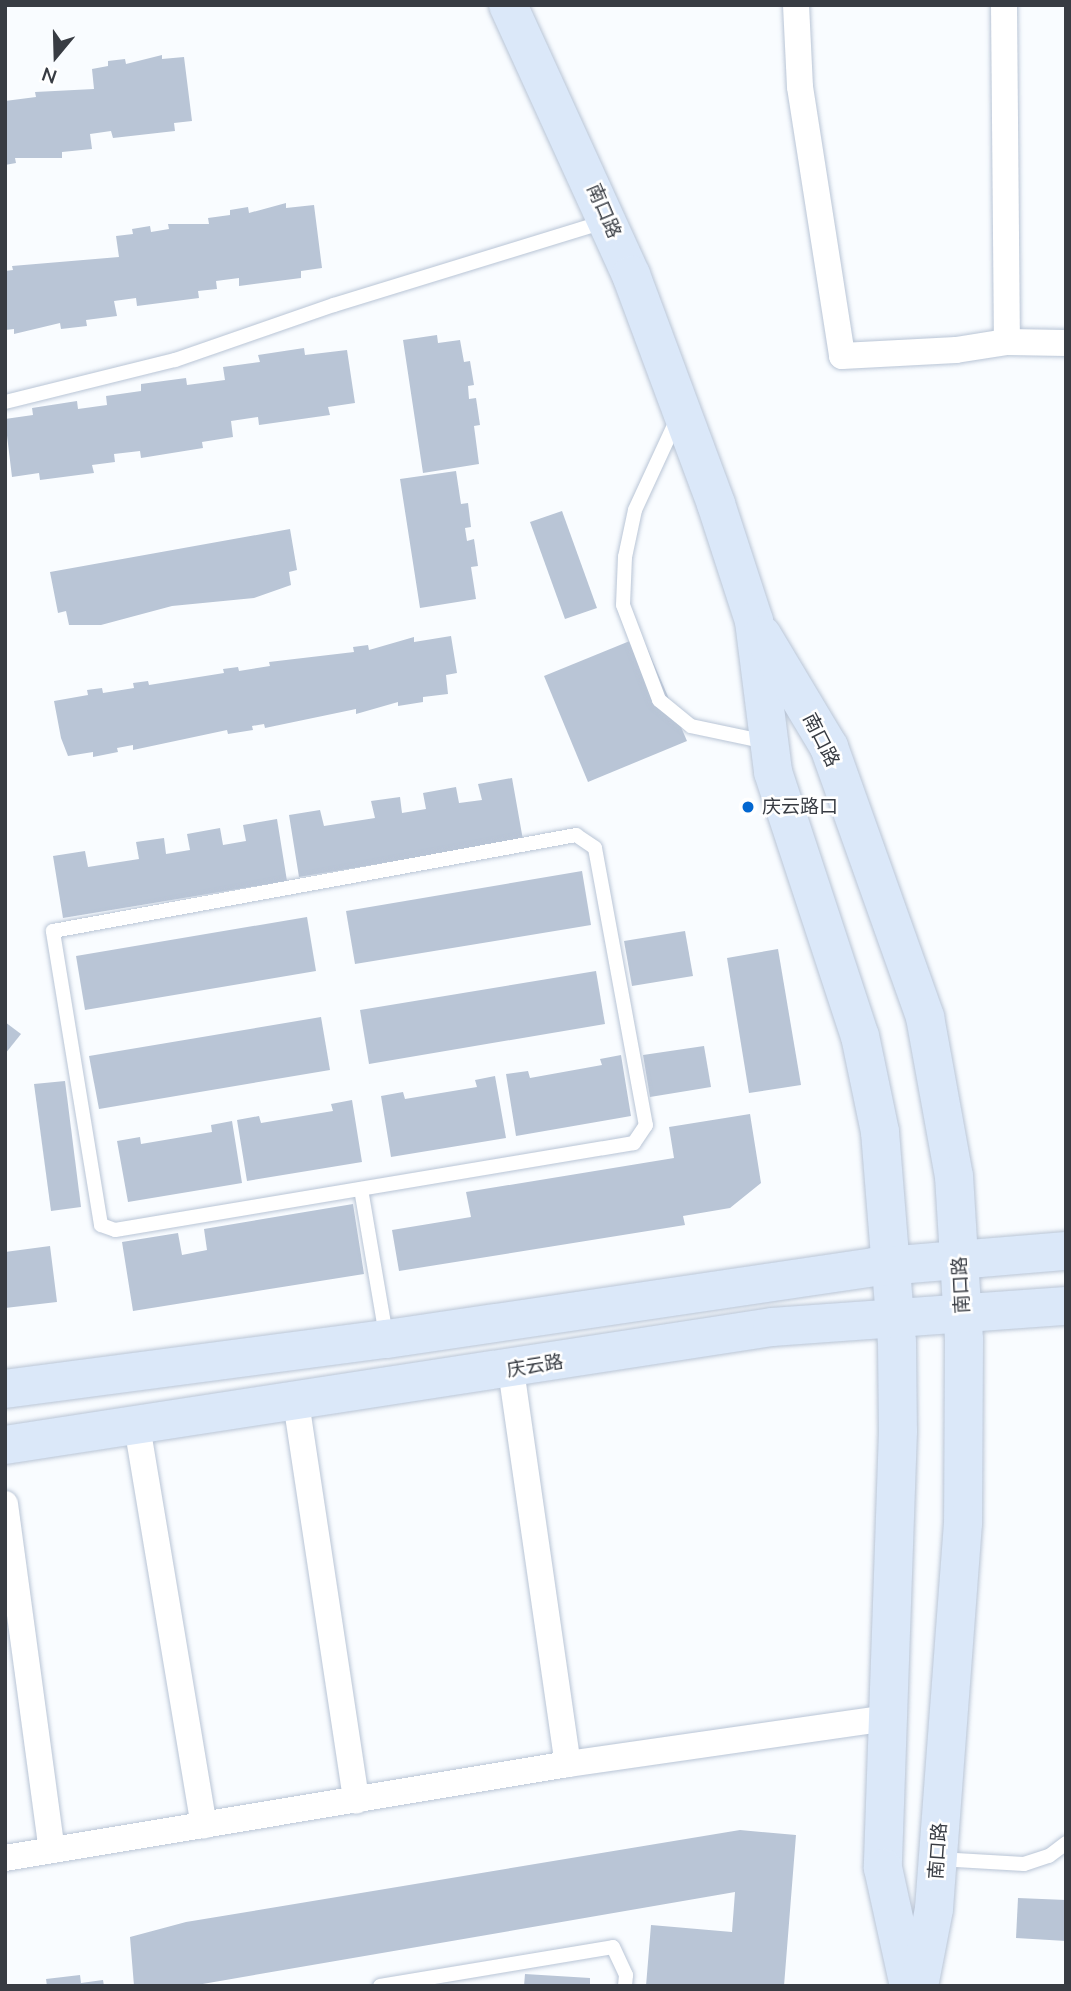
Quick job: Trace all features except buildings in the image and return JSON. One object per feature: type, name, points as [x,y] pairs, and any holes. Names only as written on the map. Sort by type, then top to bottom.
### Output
[{"type":"main road","name":"南口路","points":[[508,5],[608,221],[682,408],[754,621],[773,772],[860,1036],[880,1132],[892,1265],[898,1431],[883,1868],[909,1986]]},
{"type":"main road","name":"南口路","points":[[754,621],[829,747],[925,1017],[947,1122],[962,1311],[963,1523],[934,1909],[919,1986]]},
{"type":"main road","points":[[5,1389],[387,1339],[892,1265],[1066,1251]]},
{"type":"main road","name":"庆云路","points":[[5,1445],[511,1370],[772,1326],[895,1315],[1066,1306]]},
{"type":"street","points":[[796,5],[800,88],[842,356],[956,350],[1007,342],[1066,343]]},
{"type":"street","points":[[1004,5],[1007,342]]},
{"type":"street","points":[[511,1370],[568,1765]]},
{"type":"street","points":[[296,1402],[356,1801]]},
{"type":"street","points":[[137,1426],[204,1825]]},
{"type":"street","points":[[5,1504],[52,1850]]},
{"type":"street","points":[[5,1858],[568,1765],[888,1718]]},
{"type":"lane","points":[[5,402],[175,360],[334,305],[608,221]]},
{"type":"lane","points":[[682,408],[635,510],[625,557],[623,605],[659,700],[691,726],[769,743]]},
{"type":"lane","points":[[576,835],[595,848],[646,1125],[634,1143],[361,1189],[115,1230],[101,1225],[53,930],[576,835]]},
{"type":"lane","points":[[361,1189],[387,1339]]},
{"type":"lane","points":[[937,1859],[1024,1864],[1049,1856],[1066,1843]]},
{"type":"lane","points":[[380,1986],[613,1947],[626,1975],[625,1986]]},
{"type":"place","name":"庆云路口","points":[[748,807]]}]
